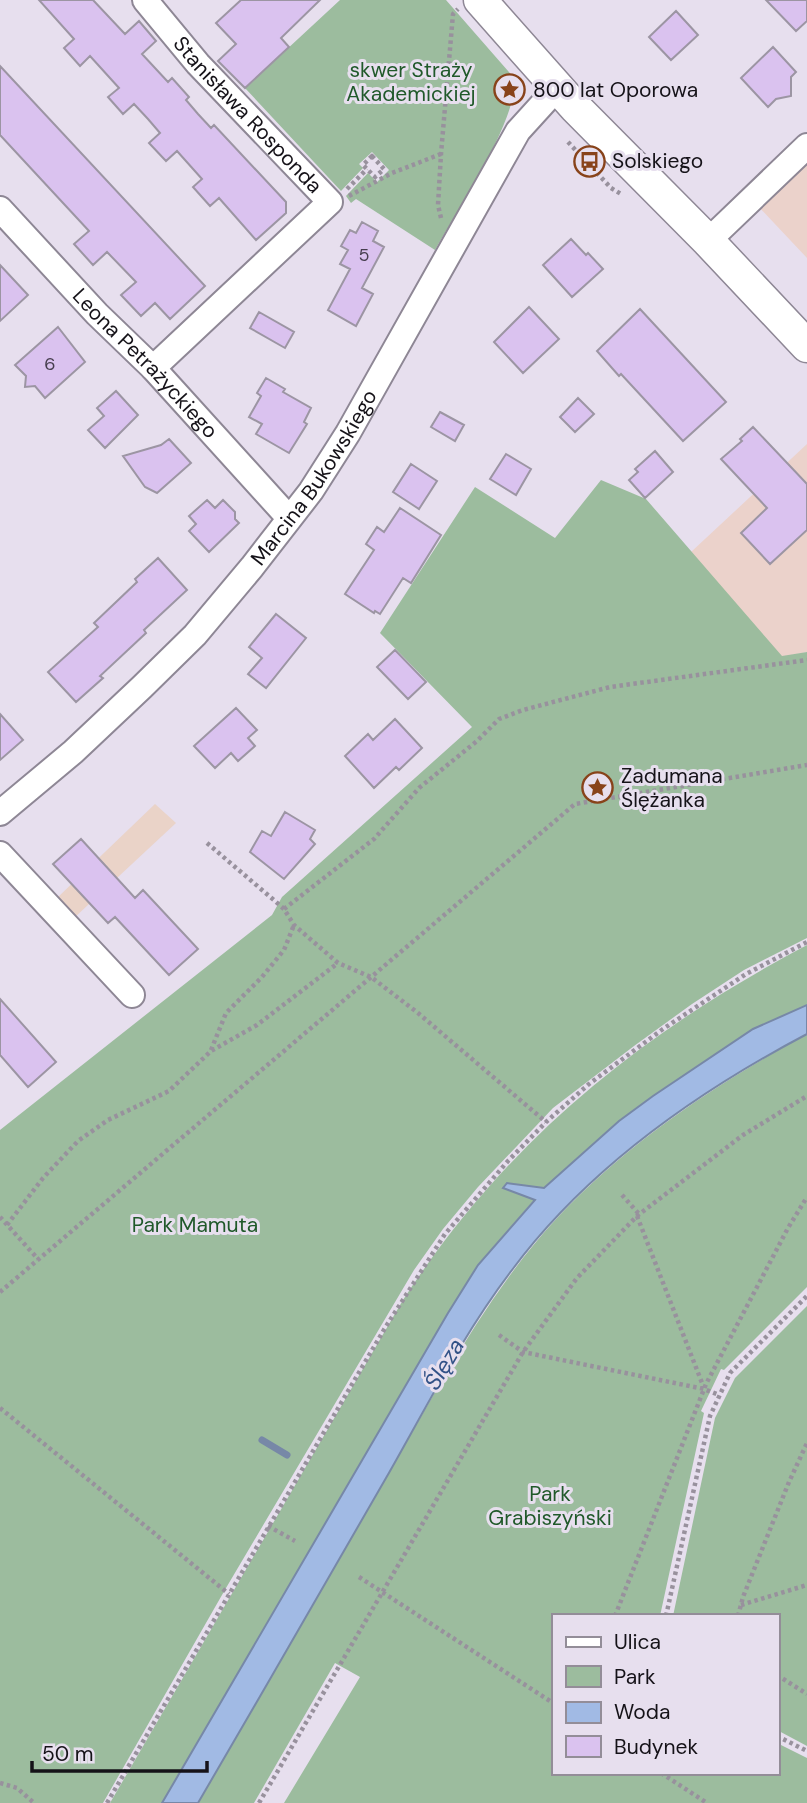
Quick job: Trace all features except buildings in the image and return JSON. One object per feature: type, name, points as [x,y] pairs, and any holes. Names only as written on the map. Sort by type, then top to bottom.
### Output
[{"type":"main road","points":[[471,3],[708,241],[807,346]]},
{"type":"street","name":"Stanisława Rosponda","points":[[145,0],[198,64],[336,198],[153,368]]},
{"type":"street","name":"Marcina Bukowskiego","points":[[0,813],[73,752],[195,635],[253,567],[311,491],[380,380],[518,131],[558,88]]},
{"type":"street","points":[[708,241],[807,146]]},
{"type":"street","name":"Leona Petrażyckiego","points":[[0,209],[97,314],[153,368],[289,518]]},
{"type":"street","points":[[0,854],[132,995]]},
{"type":"path","points":[[443,224],[438,205],[453,15],[471,3]]},
{"type":"path","points":[[367,169],[336,198],[340,201],[392,173],[441,155]]},
{"type":"path","points":[[372,156],[384,169],[375,177],[367,169],[363,165],[372,156]]},
{"type":"path","points":[[284,909],[374,839],[419,788],[477,741],[499,719],[610,687],[807,660]]},
{"type":"path","points":[[0,1292],[575,804],[807,765]]},
{"type":"path","points":[[207,843],[284,909],[294,925],[338,963],[371,977],[418,1013],[546,1122]]},
{"type":"path","points":[[211,1051],[226,1013],[262,977],[284,950],[294,925]]},
{"type":"path","points":[[107,1803],[384,1328],[445,1234],[508,1161],[589,1084],[663,1029],[746,974],[807,942]]},
{"type":"path","points":[[7,1225],[43,1178],[78,1141],[108,1120],[169,1091],[211,1051],[257,1025],[338,963]]},
{"type":"path","points":[[259,1803],[523,1352],[577,1278],[638,1215],[743,1135],[807,1096]]},
{"type":"path","points":[[622,1195],[638,1215],[704,1389]]},
{"type":"path","points":[[616,1614],[704,1389],[769,1263],[807,1197]]},
{"type":"path","points":[[0,1217],[38,1259]]},
{"type":"path","points":[[666,1614],[709,1416],[730,1373],[807,1296]]},
{"type":"path","points":[[499,1335],[523,1352],[704,1389],[719,1395]]},
{"type":"path","points":[[0,1408],[229,1594]]},
{"type":"path","points":[[739,1614],[789,1482],[807,1444]]},
{"type":"path","points":[[268,1526],[295,1541]]},
{"type":"path","points":[[359,1577],[552,1702]]},
{"type":"path","points":[[741,1605],[807,1585]]},
{"type":"path","points":[[779,1676],[807,1694]]},
{"type":"path","points":[[779,1737],[807,1751]]},
{"type":"path","points":[[665,1775],[707,1803]]},
{"type":"path","points":[[0,1783],[18,1788],[34,1803]]},
{"type":"shaded area","points":[[807,157],[807,258],[756,204]]},
{"type":"shaded area","points":[[807,444],[807,652],[782,657],[691,552]]},
{"type":"shaded area","points":[[155,804],[176,823],[74,918],[56,899]]},
{"type":"green space","name":"skwer Straży Akademickiej","points":[[340,0],[446,0],[515,79],[513,97],[496,141],[471,190],[435,250],[356,199],[351,203],[346,196],[368,173],[377,182],[389,170],[372,152],[359,164],[363,168],[341,191],[245,88]]},
{"type":"green space","name":"Park Mamuta","points":[[601,480],[646,499],[782,656],[807,652],[807,938],[744,970],[692,1004],[553,1108],[478,1187],[443,1229],[414,1270],[226,1588],[103,1803],[0,1803],[0,1130],[272,915],[282,897],[472,727],[380,633],[475,487],[555,538]]},
{"type":"green space","points":[[807,945],[807,1005],[753,1029],[653,1096],[619,1121],[544,1188],[508,1183],[504,1188],[535,1199],[478,1265],[448,1313],[163,1803],[110,1803],[403,1300],[443,1243],[486,1190],[532,1141],[581,1096],[633,1054],[688,1015]]},
{"type":"green space","name":"Park Grabiszyński","points":[[807,1034],[807,1287],[724,1370],[721,1369],[701,1411],[704,1413],[660,1614],[552,1614],[552,1775],[779,1775],[779,1744],[807,1758],[807,1803],[284,1803],[360,1677],[335,1663],[254,1803],[198,1803],[444,1376],[508,1278],[557,1218],[613,1164],[674,1116]]},
{"type":"green space","points":[[807,1306],[807,1746],[779,1731],[779,1614],[673,1614],[715,1418],[735,1378]]},
{"type":"water","name":"Ślęza","points":[[807,1005],[807,1034],[725,1081],[646,1136],[574,1199],[512,1270],[461,1345],[198,1803],[162,1803],[448,1313],[478,1265],[535,1200],[503,1188],[507,1183],[544,1188],[619,1121],[653,1096],[753,1029]]},
{"type":"waterway","points":[[262,1440],[287,1455]]},
{"type":"place","name":"800 lat Oporowa","points":[[510,90]]},
{"type":"place","name":"Solskiego","points":[[589,161]]},
{"type":"place","name":"Zadumana Ślężanka","points":[[598,788]]}]
